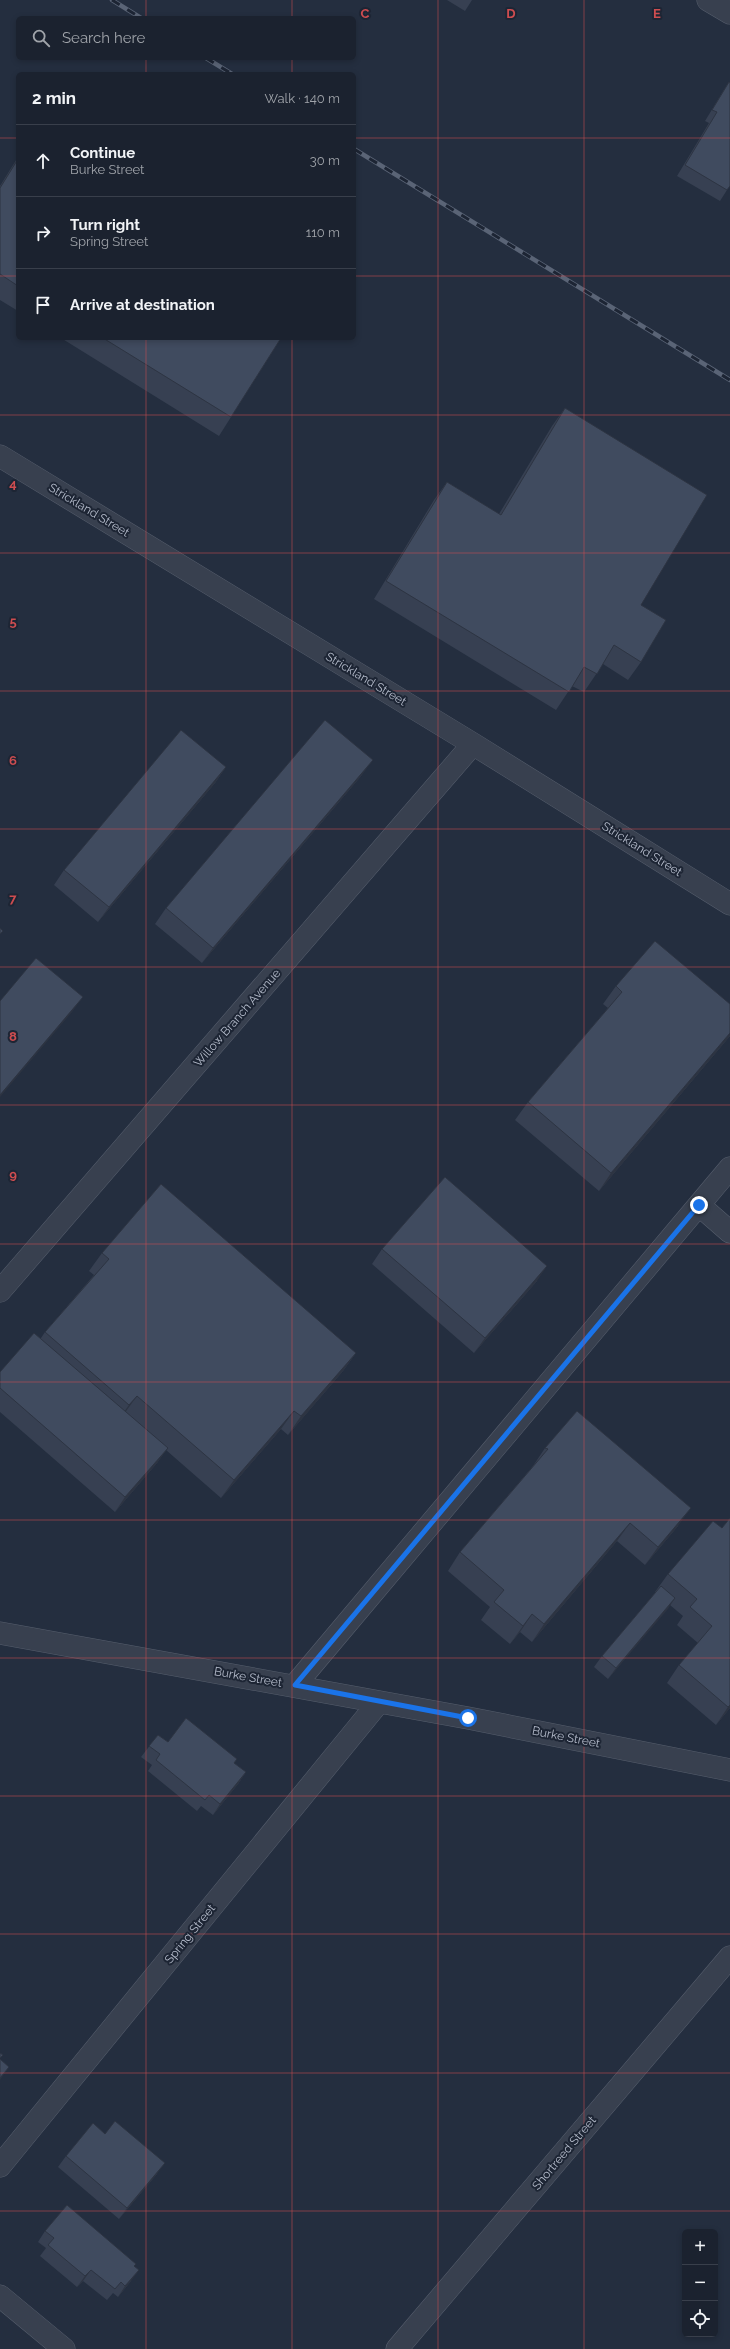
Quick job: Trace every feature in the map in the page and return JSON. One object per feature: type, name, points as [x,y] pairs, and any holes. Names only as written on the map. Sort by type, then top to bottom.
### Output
[{"type":"street","points":[[708,0],[730,13]]},
{"type":"street","name":"Strickland Street","points":[[0,456],[473,744],[730,904]]},
{"type":"street","name":"Willow Branch Avenue","points":[[0,1291],[473,744]]},
{"type":"street","points":[[295,1685],[730,1168]]},
{"type":"street","points":[[699,1205],[730,1232]]},
{"type":"street","name":"Burke Street","points":[[0,1633],[295,1685],[379,1702],[476,1719],[730,1770]]},
{"type":"street","name":"Spring Street","points":[[0,2166],[379,1702]]},
{"type":"street","name":"Shortreed Street","points":[[397,2349],[730,1957]]},
{"type":"street","points":[[0,2296],[64,2349]]},
{"type":"building","points":[[729,82],[730,186],[727,190],[685,165],[717,112],[712,110]]},
{"type":"building","points":[[16,162],[16,285],[0,274],[0,188]]},
{"type":"building","points":[[106,340],[280,340],[231,417]]},
{"type":"building","points":[[565,408],[707,495],[641,605],[666,620],[641,662],[614,645],[597,674],[584,667],[569,692],[386,581],[447,482],[501,515]]},
{"type":"building","points":[[325,720],[373,760],[213,948],[166,908]]},
{"type":"building","points":[[181,730],[226,767],[109,907],[64,870]]},
{"type":"building","points":[[655,941],[730,1004],[730,1033],[611,1173],[528,1102],[622,992],[616,986]]},
{"type":"building","points":[[36,958],[83,997],[0,1095],[0,1001]]},
{"type":"building","points":[[445,1177],[547,1266],[485,1338],[382,1249]]},
{"type":"building","points":[[161,1184],[356,1353],[301,1416],[294,1411],[234,1480],[137,1396],[129,1405],[45,1332],[109,1259],[102,1253]]},
{"type":"building","points":[[34,1333],[168,1448],[125,1497],[0,1388],[0,1372]]},
{"type":"building","points":[[577,1411],[691,1508],[658,1547],[630,1523],[544,1624],[532,1614],[523,1626],[494,1602],[504,1590],[460,1552],[548,1449],[545,1448]]},
{"type":"building","points":[[730,1518],[730,1705],[728,1707],[679,1665],[712,1626],[690,1607],[697,1599],[668,1574],[713,1521],[722,1528]]},
{"type":"building","points":[[661,1586],[675,1598],[616,1668],[602,1656]]},
{"type":"building","points":[[186,1718],[237,1759],[234,1763],[246,1772],[220,1804],[209,1795],[205,1800],[156,1760],[160,1754],[149,1746],[158,1735],[168,1742]]},
{"type":"building","points":[[0,2059],[9,2067],[0,2078]]},
{"type":"building","points":[[115,2121],[165,2163],[127,2208],[66,2156],[93,2123],[105,2134]]},
{"type":"building","points":[[67,2205],[136,2264],[134,2266],[139,2270],[125,2286],[121,2282],[115,2289],[91,2270],[85,2276],[48,2245],[54,2238],[45,2231]]},
{"type":"railway","points":[[112,0],[138,16]]},
{"type":"railway","points":[[209,60],[229,72]]},
{"type":"railway","points":[[356,150],[730,380]]},
{"type":"route","points":[[468,1718],[295,1685],[699,1205]]}]
